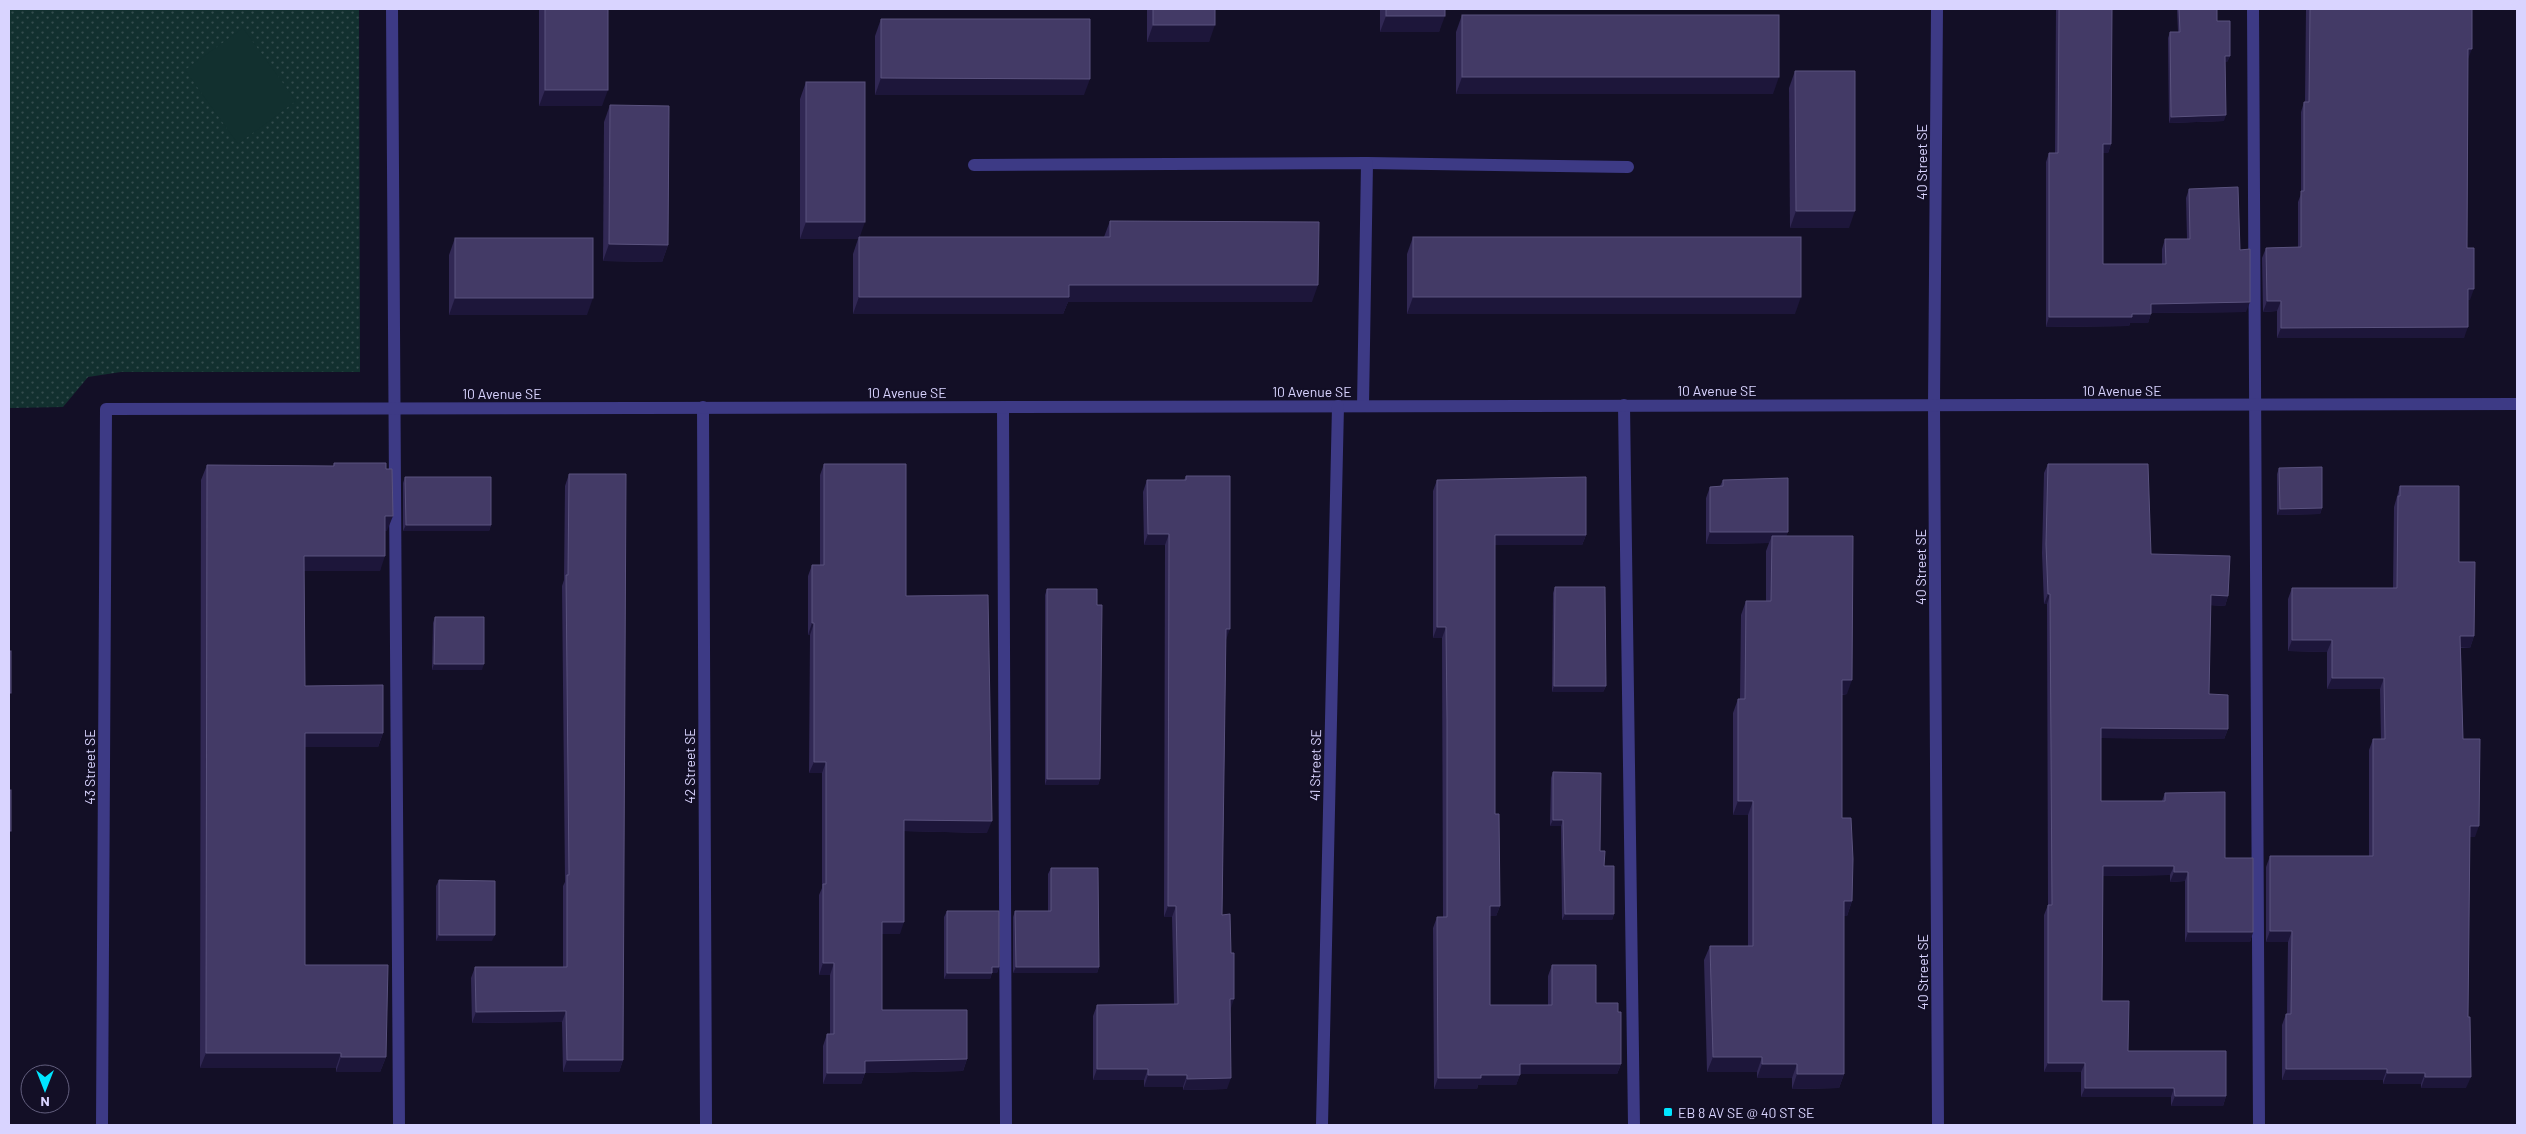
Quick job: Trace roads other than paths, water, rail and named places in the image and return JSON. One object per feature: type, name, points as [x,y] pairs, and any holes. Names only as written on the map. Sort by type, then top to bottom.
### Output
[{"type":"street","points":[[392,9],[399,1125]]},
{"type":"street","name":"40 Street SE","points":[[1937,9],[1934,406],[1938,1125]]},
{"type":"street","points":[[2253,9],[2259,1125]]},
{"type":"street","points":[[1363,406],[1367,163]]},
{"type":"street","points":[[974,165],[1367,163],[1628,167]]},
{"type":"street","name":"10 Avenue SE","points":[[106,409],[2517,404]]},
{"type":"street","name":"41 Street SE","points":[[1322,1125],[1338,406]]},
{"type":"street","points":[[1624,406],[1634,1125]]},
{"type":"street","points":[[1003,407],[1006,1125]]},
{"type":"street","name":"42 Street SE","points":[[703,408],[706,1125]]},
{"type":"street","name":"43 Street SE","points":[[102,1125],[106,409]]},
{"type":"place","name":"EB 8 AV SE @ 40 ST SE","points":[[1668,1112]]}]
